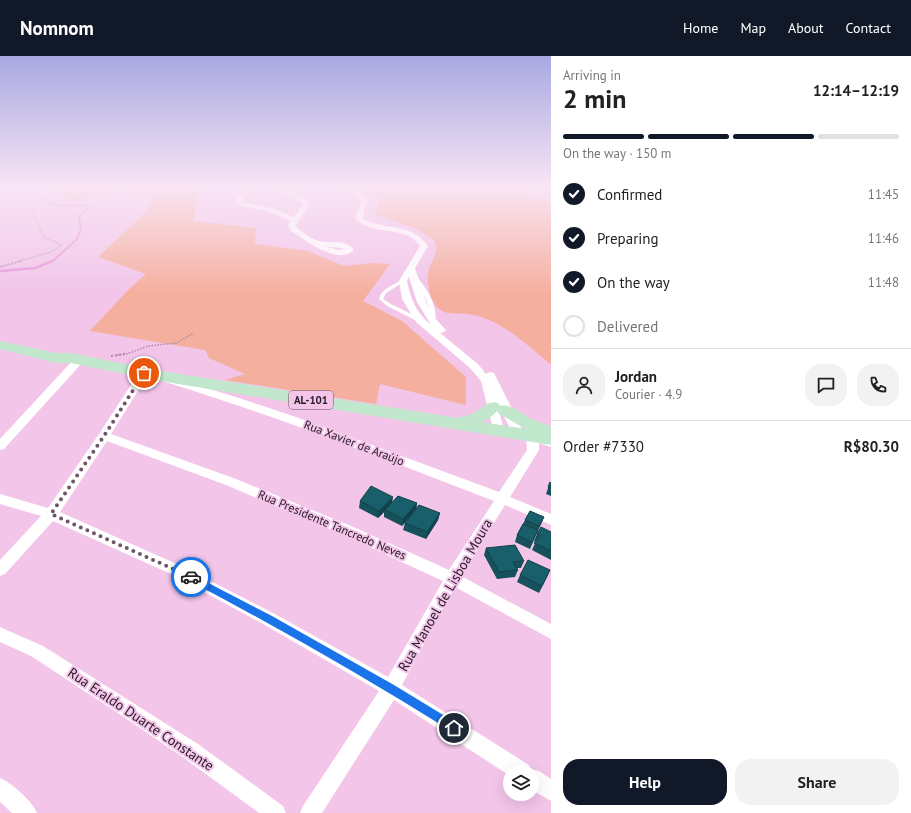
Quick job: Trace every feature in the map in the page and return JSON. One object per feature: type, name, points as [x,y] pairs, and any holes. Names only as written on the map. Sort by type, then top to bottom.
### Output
[{"type":"main road","name":"AL-101","points":[[0,339],[62,353],[75,359]]},
{"type":"main road","name":"AL-101","points":[[0,345],[56,358],[75,359],[149,374],[551,439]]},
{"type":"main road","points":[[459,424],[483,416],[498,408],[528,424],[551,433]]},
{"type":"street","points":[[293,223],[292,225],[294,229],[318,243]]},
{"type":"street","points":[[368,223],[410,234],[422,241],[424,246],[412,272],[403,281],[406,299],[419,320],[474,366],[486,380],[498,408],[525,435],[551,443]]},
{"type":"street","points":[[412,272],[420,300],[428,317],[487,371],[498,408],[498,430]]},
{"type":"street","points":[[0,446],[75,359]]},
{"type":"street","points":[[0,570],[51,514],[104,436],[149,374]]},
{"type":"street","name":"Rua Xavier de Araújo","points":[[149,374],[232,399],[295,421],[502,499],[551,520]]},
{"type":"street","name":"Rua Manoel de Lisboa Moura","points":[[310,813],[391,688],[452,578],[533,450],[525,435]]},
{"type":"street","name":"Rua Presidente Tancredo Neves","points":[[104,436],[268,497],[344,529],[452,578],[551,632]]},
{"type":"street","points":[[0,499],[51,514],[176,570],[269,619],[391,688],[511,765]]},
{"type":"street","name":"Rua Eraldo Duarte Constante","points":[[0,634],[37,651],[118,703],[191,751],[276,813]]},
{"type":"street","points":[[539,783],[551,791]]},
{"type":"street","points":[[0,788],[27,813]]},
{"type":"lane","points":[[403,281],[384,292],[382,298],[390,305],[419,320]]},
{"type":"path","points":[[0,267],[51,252],[62,245],[44,237],[38,223]]},
{"type":"path","points":[[108,356],[127,354],[148,346],[176,343],[194,333]]},
{"type":"shaded area","points":[[134,223],[215,223],[256,228],[255,244],[308,251],[344,266],[371,263],[390,264],[363,301],[402,321],[466,377],[466,405],[380,384],[376,404],[225,380],[245,374],[209,358],[205,350],[90,331],[129,289],[146,274],[98,257]]},
{"type":"shaded area","points":[[399,223],[551,223],[551,365],[534,350],[495,323],[474,315],[445,312],[436,306],[429,290],[428,277],[436,244],[434,240],[416,229]]},
{"type":"building","points":[[550,482],[551,483],[551,488],[548,487]]},
{"type":"building","points":[[371,486],[393,497],[379,511],[360,501]]},
{"type":"building","points":[[398,496],[417,503],[403,519],[385,510]]},
{"type":"building","points":[[419,505],[440,513],[427,532],[405,523]]},
{"type":"building","points":[[530,511],[544,517],[539,526],[525,520]]},
{"type":"building","points":[[523,524],[538,530],[532,542],[517,535]]},
{"type":"building","points":[[541,527],[551,532],[551,551],[534,543],[540,535],[537,534]]},
{"type":"building","points":[[515,545],[524,561],[513,562],[518,570],[499,572],[486,548]]},
{"type":"building","points":[[528,560],[550,570],[542,586],[520,575]]},
{"type":"waterway","points":[[52,261],[77,239],[81,229],[80,223]]},
{"type":"waterway","points":[[0,271],[35,268],[52,261]]},
{"type":"way so far","points":[[144,373],[104,436],[51,514],[191,577]]},
{"type":"route","points":[[191,577],[391,688],[454,728]]}]
